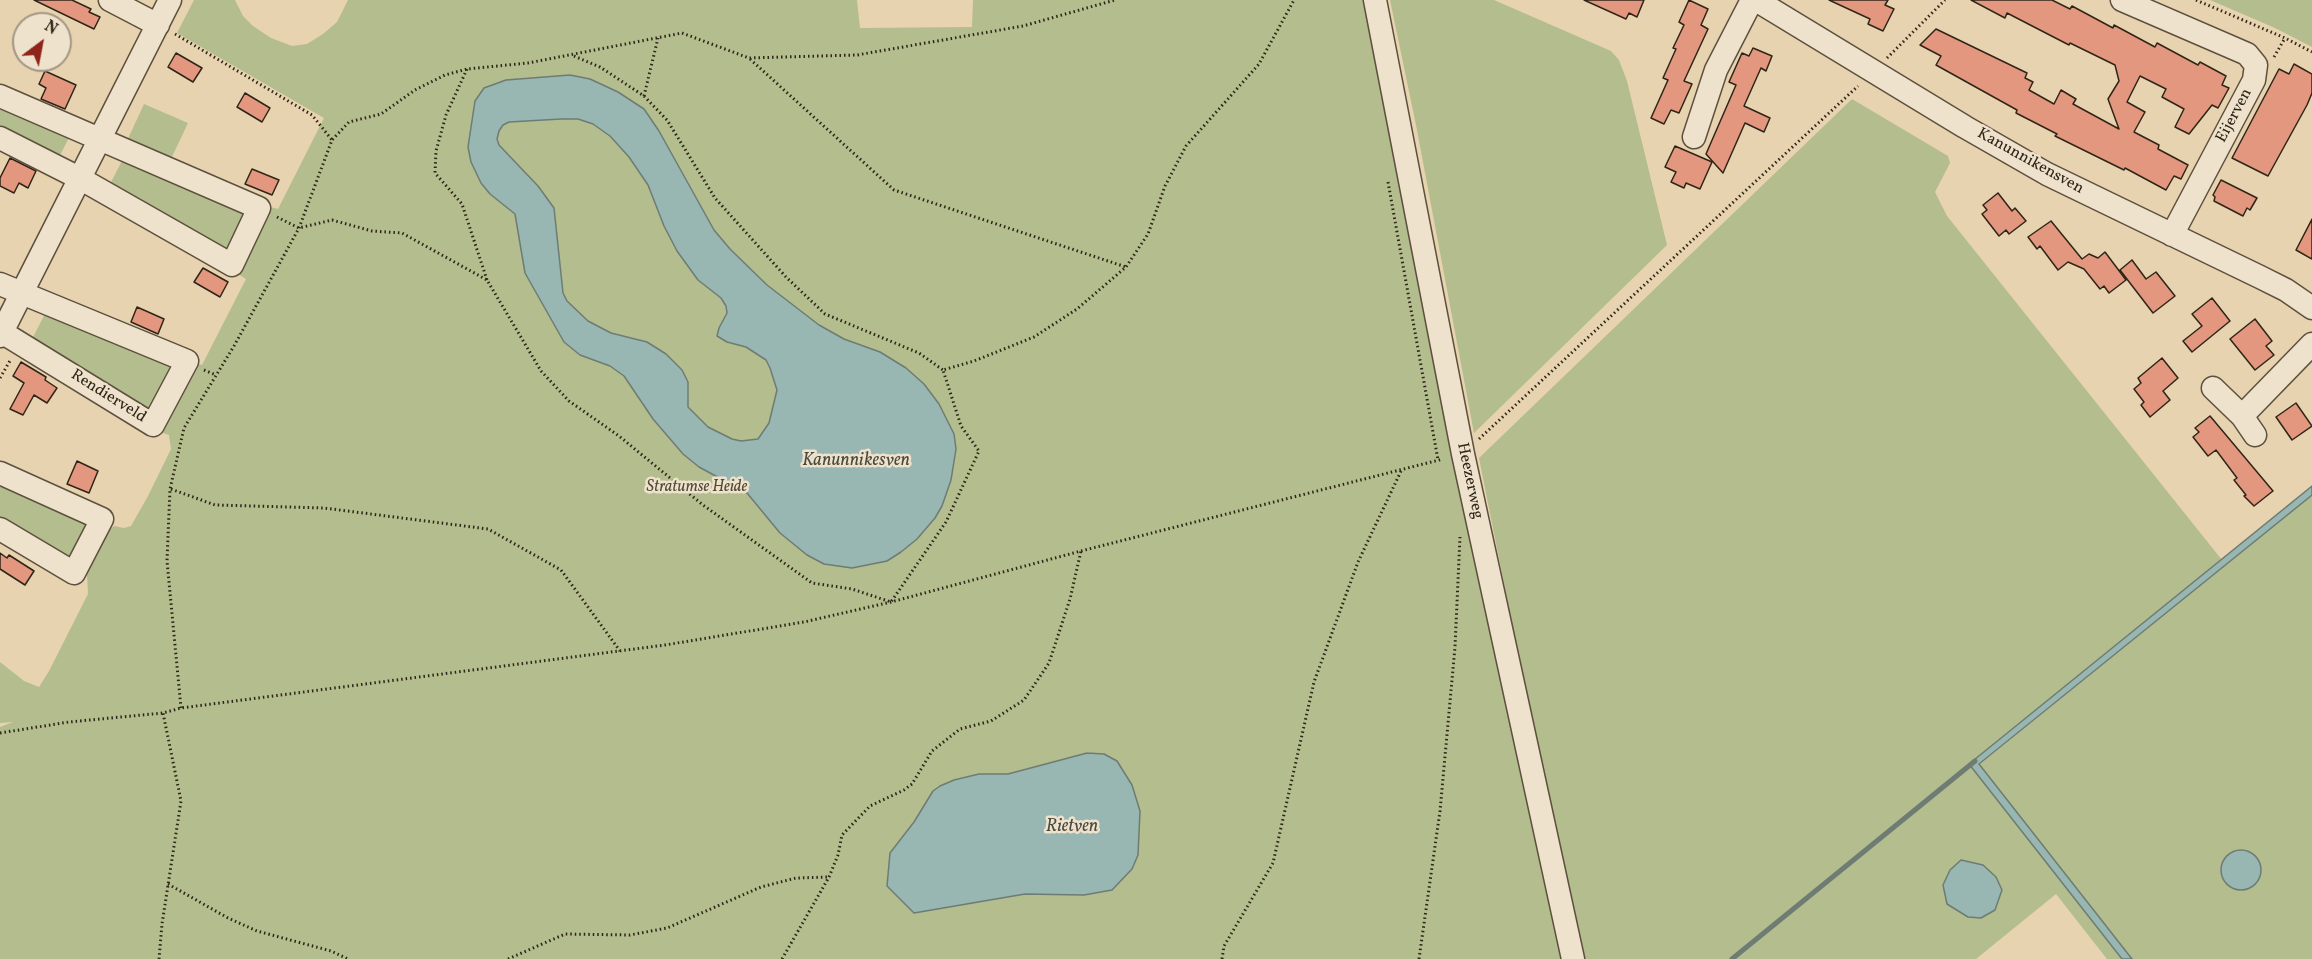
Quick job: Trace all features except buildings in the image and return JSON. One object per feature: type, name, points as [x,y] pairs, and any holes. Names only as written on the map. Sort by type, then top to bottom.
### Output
[{"type":"street","points":[[110,0],[158,25]]},
{"type":"street","name":"Rendierveld","points":[[0,284],[21,294],[49,303],[187,361],[153,425],[1,333],[21,294],[81,179],[170,0]]},
{"type":"street","name":"Heezerweg","points":[[1375,0],[1463,454],[1573,959]]},
{"type":"street","name":"Kanunnikensven","points":[[1694,137],[1716,70],[1754,0],[2047,174],[2269,281],[2312,308]]},
{"type":"street","name":"Eijerven","points":[[2122,0],[2247,54],[2256,65],[2254,80],[2172,235]]},
{"type":"street","points":[[0,96],[260,208],[232,265],[81,179],[0,138]]},
{"type":"street","points":[[2242,416],[2312,344]]},
{"type":"street","points":[[2212,388],[2242,416],[2255,435]]},
{"type":"street","points":[[0,473],[102,519],[74,573],[0,529]]},
{"type":"path","points":[[181,708],[167,561],[170,489],[184,428],[234,346],[299,228],[332,140],[349,122],[381,114],[415,90],[445,75],[467,69],[528,63],[682,33],[749,58],[857,56],[1023,26],[1115,0]]},
{"type":"path","points":[[943,370],[974,361],[1034,337],[1077,309],[1126,267],[1148,234],[1165,186],[1186,146],[1259,64],[1294,0]]},
{"type":"path","points":[[0,733],[69,722],[163,713],[181,708],[620,651],[804,622],[891,602],[1463,454],[1874,71],[1945,0]]},
{"type":"path","points":[[2196,0],[2312,52]]},
{"type":"path","points":[[158,25],[312,115],[332,140]]},
{"type":"path","points":[[644,96],[658,38]]},
{"type":"path","points":[[572,55],[600,67],[644,96],[667,120],[715,198],[786,277],[825,314],[919,353],[943,370],[962,426],[979,452],[946,522],[891,602]]},
{"type":"path","points":[[749,58],[894,190],[1126,267]]},
{"type":"path","points":[[467,69],[447,115],[436,151],[435,173],[462,204],[487,280],[542,371],[569,401],[619,436],[703,505],[812,582],[852,589],[891,602]]},
{"type":"path","points":[[1386,173],[1438,460]]},
{"type":"path","points":[[260,208],[299,228],[332,220],[372,231],[402,233],[487,280]]},
{"type":"path","points":[[1222,959],[1224,946],[1274,863],[1314,682],[1358,562],[1402,469]]},
{"type":"path","points":[[170,489],[215,505],[324,508],[488,529],[561,570],[620,651]]},
{"type":"path","points":[[1419,959],[1440,811],[1455,647],[1460,533]]},
{"type":"path","points":[[782,959],[829,876],[838,855],[842,835],[870,806],[912,784],[932,751],[960,729],[991,721],[1024,700],[1049,663],[1070,599],[1081,551]]},
{"type":"path","points":[[159,959],[168,884],[182,801],[163,713]]},
{"type":"path","points":[[508,959],[565,934],[630,935],[667,928],[761,887],[796,878],[829,876]]},
{"type":"path","points":[[168,884],[228,918],[257,931],[331,951],[348,959]]},
{"type":"green space","name":"Stratumse Heide","points":[[194,0],[235,0],[243,16],[253,26],[271,38],[292,46],[307,44],[323,34],[337,22],[348,0],[857,0],[860,28],[972,27],[973,0],[1370,0],[1574,936],[1479,458],[1852,99],[1948,156],[1950,163],[1935,192],[1947,216],[2222,560],[1969,764],[2122,959],[2107,959],[2056,894],[1976,959],[0,959],[0,727],[13,722],[0,723],[0,662],[24,681],[39,687],[49,671],[88,594],[87,574],[106,533],[114,526],[124,528],[131,526],[171,449],[169,435],[154,430],[190,360],[202,365],[246,279],[233,271],[266,206],[278,209],[324,118],[177,33]]},
{"type":"green space","points":[[1390,0],[1494,0],[1611,51],[1619,60],[1627,81],[1667,245],[1474,433],[1416,125]]},
{"type":"green space","points":[[2210,0],[2312,0],[2312,47],[2275,28]]},
{"type":"green space","points":[[0,99],[73,130],[56,163],[0,133]]},
{"type":"green space","points":[[144,104],[188,123],[170,161],[126,143]]},
{"type":"green space","points":[[125,155],[251,208],[232,255],[108,188]]},
{"type":"green space","points":[[49,306],[183,363],[152,422],[30,343]]},
{"type":"green space","points":[[0,476],[90,516],[73,567],[0,526]]},
{"type":"green space","points":[[2312,495],[2312,959],[2132,959],[1979,765]],"holes":[[[2238,850],[2256,856],[2261,868],[2227,885],[2221,873],[2226,856]]]},
{"type":"water","name":"Kanunnikesven","points":[[570,75],[590,79],[618,92],[644,109],[659,131],[714,230],[730,249],[767,285],[819,325],[844,339],[880,352],[906,368],[924,384],[939,404],[954,434],[956,449],[951,480],[942,506],[917,539],[887,561],[852,568],[824,564],[807,555],[780,533],[747,493],[699,467],[683,454],[653,419],[624,376],[610,366],[580,355],[564,342],[525,273],[515,214],[490,194],[481,183],[471,162],[468,147],[475,101],[484,88],[506,80]],"holes":[[[578,119],[593,124],[610,136],[629,157],[648,185],[664,226],[677,251],[698,280],[721,298],[727,313],[717,336],[727,342],[746,347],[766,360],[777,390],[769,423],[758,439],[741,441],[732,439],[708,427],[688,407],[688,382],[682,370],[666,354],[647,342],[611,333],[588,321],[567,301],[563,293],[554,208],[538,186],[499,145],[497,139],[503,125],[509,122]]]},
{"type":"water","points":[[2312,486],[2312,495],[1979,764],[2132,959],[2122,959],[1969,764]]},
{"type":"water","name":"Rietven","points":[[1087,753],[1104,754],[1117,761],[1132,785],[1140,811],[1138,855],[1132,869],[1112,890],[1084,895],[1025,894],[914,913],[887,886],[890,853],[914,822],[933,791],[940,786],[979,774],[1008,774]]},
{"type":"water","points":[[2241,850],[2255,856],[2261,870],[2255,884],[2241,890],[2227,884],[2221,870],[2227,856]]},
{"type":"water","points":[[1961,860],[1983,865],[1996,877],[2002,890],[1995,910],[1981,918],[1968,917],[1947,904],[1943,885],[1950,870]]},
{"type":"waterway","points":[[1732,959],[1975,761]]}]
